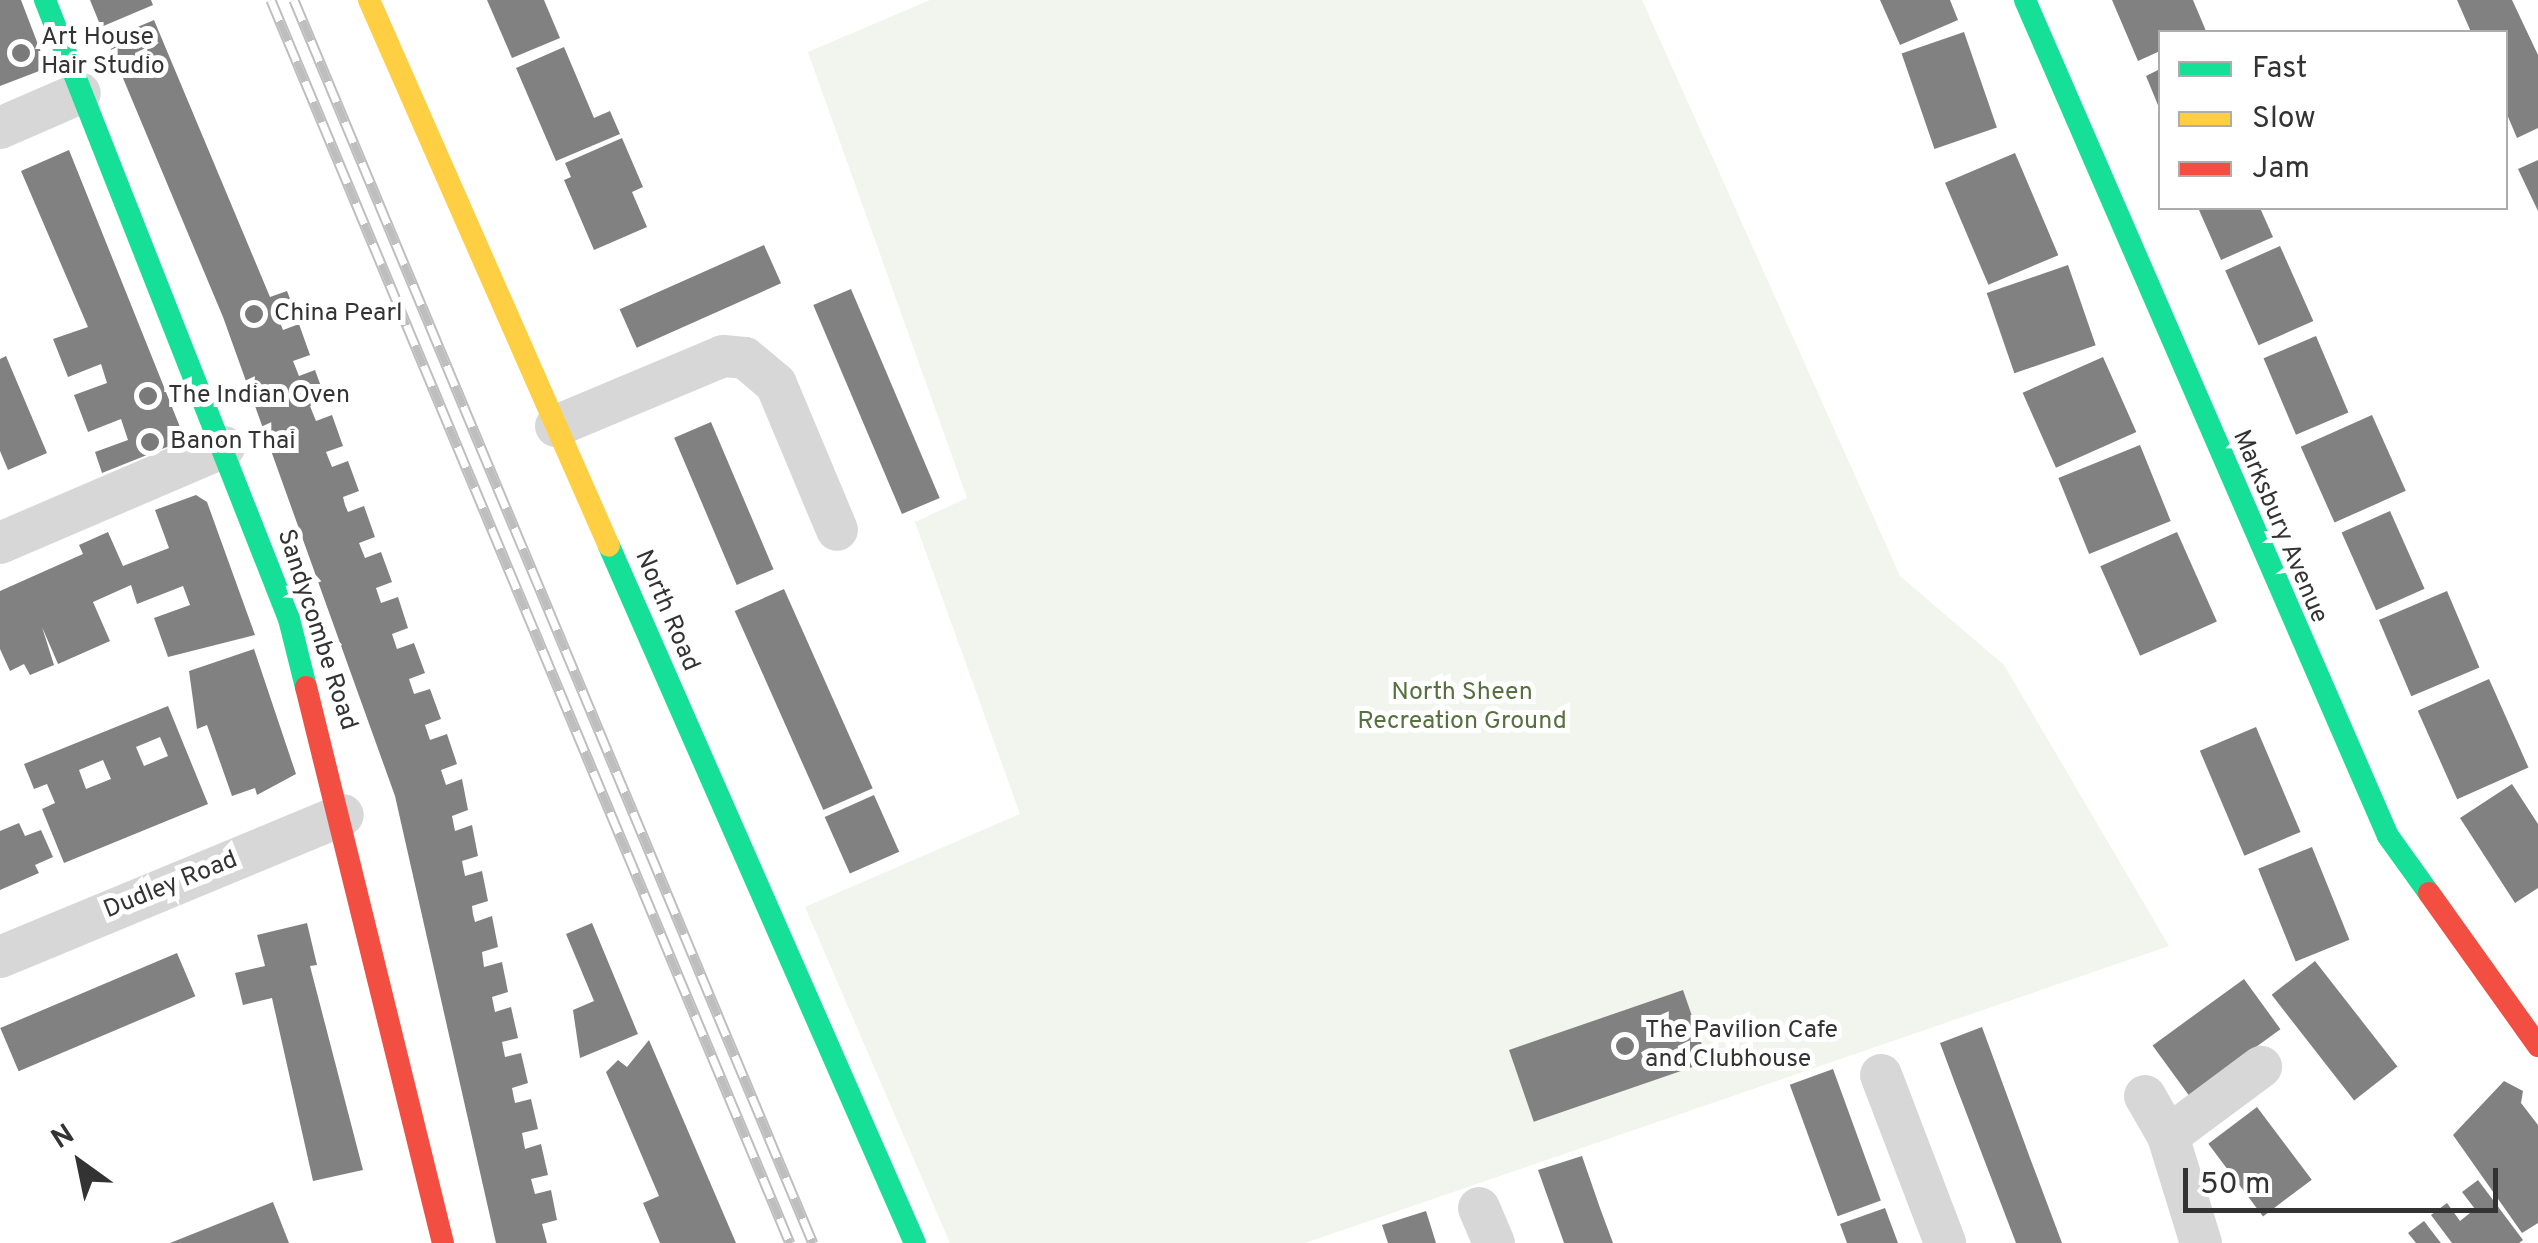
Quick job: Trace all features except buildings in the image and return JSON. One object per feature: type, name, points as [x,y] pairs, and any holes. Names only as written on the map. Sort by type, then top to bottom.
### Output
[{"type":"street","name":"Sandycombe Road","points":[[46,0],[290,619],[343,815],[443,1243]]},
{"type":"street","name":"North Road","points":[[369,0],[915,1243]]},
{"type":"street","name":"Marksbury Avenue","points":[[2025,0],[2388,836],[2538,1046]]},
{"type":"street","points":[[0,128],[80,93]]},
{"type":"street","points":[[556,426],[723,356],[745,358],[776,384],[837,530]]},
{"type":"street","points":[[0,543],[224,447]]},
{"type":"street","name":"Dudley Road","points":[[0,957],[343,815]]},
{"type":"street","points":[[2168,1136],[2261,1068]]},
{"type":"street","points":[[1881,1076],[1945,1243]]},
{"type":"street","points":[[2145,1096],[2168,1136],[2201,1243]]},
{"type":"green space","name":"North Sheen Recreation Ground","points":[[930,0],[1642,0],[1900,576],[2004,665],[2169,946],[1305,1243],[950,1243],[805,907],[1020,814],[915,522],[967,498],[808,52]]},
{"type":"railway","points":[[271,0],[790,1243]]},
{"type":"railway","points":[[294,0],[813,1243]]},
{"type":"traffic: fast","points":[[45,0],[289,619],[306,687]]},
{"type":"traffic: fast","points":[[2025,0],[2388,836],[2429,893]]},
{"type":"traffic: fast","points":[[609,546],[915,1243]]},
{"type":"traffic: slow","points":[[369,0],[609,546]]},
{"type":"traffic: jam","points":[[306,687],[443,1243]]},
{"type":"traffic: jam","points":[[2429,893],[2538,1046]]},
{"type":"place","name":"Art House Hair Studio","points":[[21,53]]},
{"type":"place","name":"China Pearl","points":[[254,314]]},
{"type":"place","name":"The Indian Oven","points":[[148,396]]},
{"type":"place","name":"Banon Thai","points":[[150,442]]},
{"type":"place","name":"The Pavilion Cafe and Clubhouse","points":[[1625,1046]]}]
